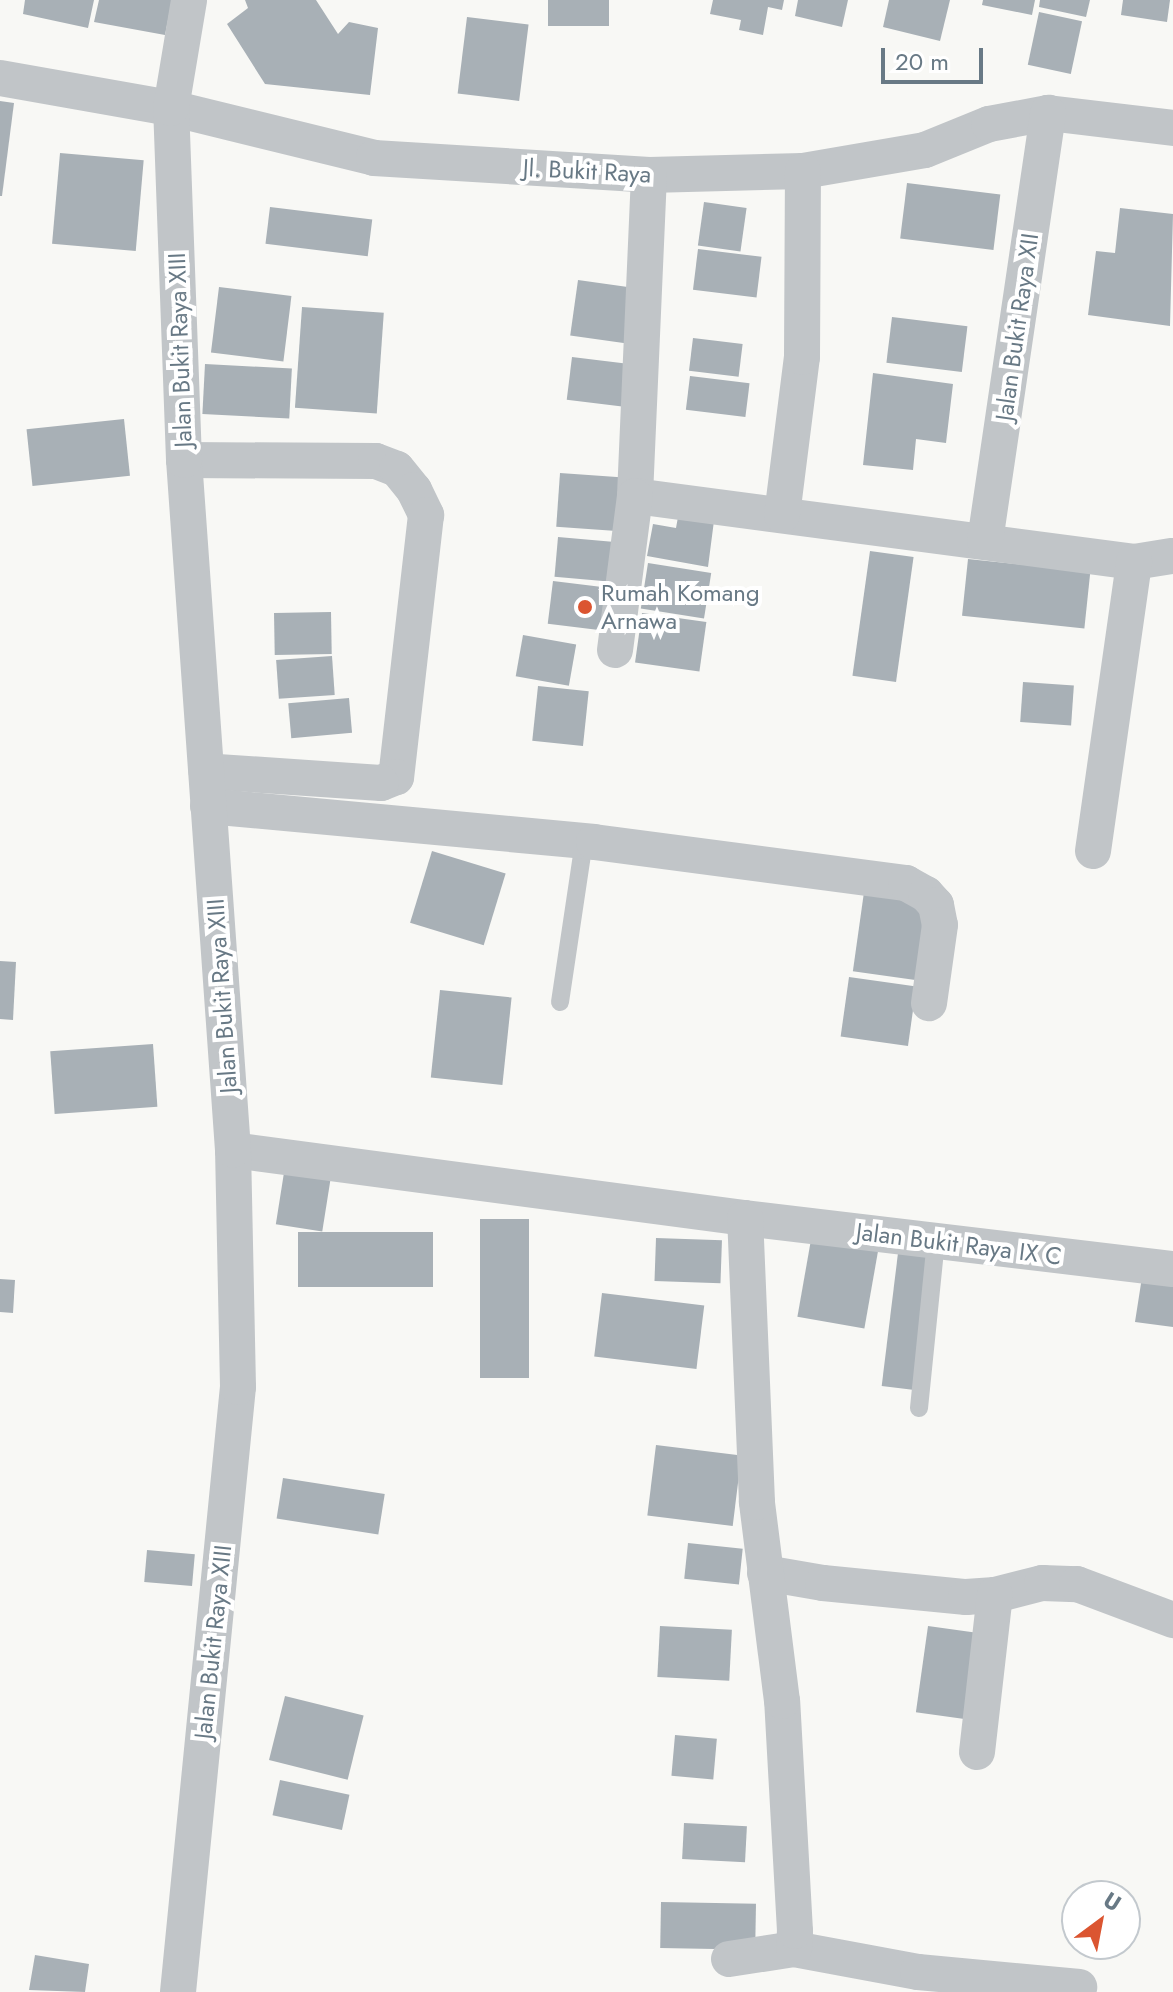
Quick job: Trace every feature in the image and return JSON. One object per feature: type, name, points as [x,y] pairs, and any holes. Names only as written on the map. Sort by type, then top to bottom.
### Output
[{"type":"street","name":"Jalan Bukit Raya XIII","points":[[178,1992],[238,1387],[233,1150],[184,460],[171,108],[189,0]]},
{"type":"street","name":"Jl. Bukit Raya","points":[[0,78],[171,108],[374,158],[649,175],[803,171],[925,150],[989,124],[1048,113],[1173,128]]},
{"type":"street","name":"Jalan Bukit Raya XII","points":[[985,541],[1048,113]]},
{"type":"street","points":[[782,515],[802,357],[803,171]]},
{"type":"street","points":[[615,650],[635,496],[649,175]]},
{"type":"street","points":[[184,460],[376,461],[397,469],[426,515],[396,777],[381,783],[207,788]]},
{"type":"street","points":[[635,496],[1134,562],[1173,556]]},
{"type":"street","points":[[1093,851],[1134,562]]},
{"type":"street","points":[[207,788],[906,883],[926,894],[936,905],[940,925],[929,1003]]},
{"type":"street","name":"Jalan Bukit Raya IX C","points":[[233,1150],[745,1218],[1173,1269]]},
{"type":"street","points":[[745,1218],[757,1502],[782,1701],[794,1949]]},
{"type":"street","points":[[765,1573],[936,1595],[995,1595],[1042,1583],[1077,1584],[1173,1620]]},
{"type":"street","points":[[977,1752],[995,1595]]},
{"type":"street","points":[[729,1959],[794,1949],[918,1972],[1079,1987]]},
{"type":"lane","points":[[560,1002],[584,841]]},
{"type":"lane","points":[[919,1408],[936,1242]]},
{"type":"building","points":[[25,0],[94,0],[88,28],[23,14]]},
{"type":"building","points":[[99,0],[172,0],[165,35],[94,22]]},
{"type":"building","points":[[245,0],[316,0],[338,34],[349,22],[378,28],[370,95],[265,84],[227,24],[248,8]]},
{"type":"building","points":[[548,0],[609,0],[609,26],[548,26]]},
{"type":"building","points":[[713,0],[784,0],[782,10],[768,7],[763,35],[739,30],[741,20],[710,14]]},
{"type":"building","points":[[798,0],[848,0],[842,27],[795,16]]},
{"type":"building","points":[[889,0],[950,0],[940,41],[883,27]]},
{"type":"building","points":[[983,0],[1035,0],[1032,15],[982,5]]},
{"type":"building","points":[[1040,0],[1090,0],[1086,17],[1039,7]]},
{"type":"building","points":[[1123,0],[1170,0],[1167,22],[1121,15]]},
{"type":"building","points":[[1039,12],[1082,21],[1071,74],[1028,65]]},
{"type":"building","points":[[467,17],[529,25],[519,101],[458,93]]},
{"type":"building","points":[[0,101],[14,103],[2,196],[0,196]]},
{"type":"building","points":[[60,153],[144,160],[136,251],[52,244]]},
{"type":"building","points":[[907,183],[1000,194],[993,250],[900,239]]},
{"type":"building","points":[[704,202],[747,208],[740,252],[698,246]]},
{"type":"building","points":[[270,207],[372,220],[368,256],[265,244]]},
{"type":"building","points":[[1120,208],[1173,214],[1170,326],[1088,315],[1096,251],[1115,253]]},
{"type":"building","points":[[698,249],[762,257],[757,297],[693,290]]},
{"type":"building","points":[[578,280],[638,288],[631,344],[570,335]]},
{"type":"building","points":[[219,287],[291,296],[283,361],[211,353]]},
{"type":"building","points":[[302,307],[384,313],[377,413],[295,408]]},
{"type":"building","points":[[892,317],[967,326],[962,372],[886,363]]},
{"type":"building","points":[[693,338],[743,344],[739,377],[689,371]]},
{"type":"building","points":[[572,357],[636,365],[630,407],[567,400]]},
{"type":"building","points":[[205,364],[292,369],[289,418],[202,414]]},
{"type":"building","points":[[873,373],[953,384],[946,443],[916,439],[913,470],[863,465]]},
{"type":"building","points":[[690,376],[750,383],[745,417],[686,410]]},
{"type":"building","points":[[124,419],[130,476],[32,486],[27,429]]},
{"type":"building","points":[[560,473],[624,477],[620,531],[556,527]]},
{"type":"building","points":[[680,506],[715,513],[708,567],[647,556],[653,524],[676,528]]},
{"type":"building","points":[[558,537],[615,542],[611,582],[555,577]]},
{"type":"building","points":[[870,551],[914,557],[896,682],[852,676]]},
{"type":"building","points":[[968,559],[1090,572],[1084,629],[962,616]]},
{"type":"building","points":[[648,563],[711,573],[704,618],[641,608]]},
{"type":"building","name":"Rumah Komang Arnawa","points":[[553,581],[620,589],[615,632],[548,624]]},
{"type":"building","points":[[331,612],[332,654],[275,655],[274,613]]},
{"type":"building","points":[[642,613],[706,622],[699,672],[635,663]]},
{"type":"building","points":[[523,635],[576,644],[569,686],[516,676]]},
{"type":"building","points":[[332,656],[335,695],[279,699],[276,660]]},
{"type":"building","points":[[1023,682],[1074,686],[1071,725],[1020,722]]},
{"type":"building","points":[[538,686],[589,691],[583,746],[532,741]]},
{"type":"building","points":[[349,698],[352,733],[291,738],[288,703]]},
{"type":"building","points":[[432,851],[506,874],[484,945],[410,923]]},
{"type":"building","points":[[864,892],[926,901],[915,980],[853,971]]},
{"type":"building","points":[[0,961],[16,962],[13,1020],[0,1019]]},
{"type":"building","points":[[849,977],[916,986],[908,1046],[841,1036]]},
{"type":"building","points":[[440,990],[512,998],[502,1085],[431,1078]]},
{"type":"building","points":[[153,1044],[157,1107],[55,1114],[50,1051]]},
{"type":"building","points":[[286,1160],[332,1167],[322,1232],[276,1224]]},
{"type":"building","points":[[480,1219],[529,1219],[529,1378],[480,1378]]},
{"type":"building","points":[[298,1232],[433,1232],[433,1287],[298,1287]]},
{"type":"building","points":[[812,1234],[879,1246],[864,1329],[797,1317]]},
{"type":"building","points":[[656,1238],[722,1240],[720,1283],[654,1281]]},
{"type":"building","points":[[899,1245],[930,1249],[912,1390],[882,1386]]},
{"type":"building","points":[[1142,1277],[1173,1281],[1173,1327],[1135,1322]]},
{"type":"building","points":[[0,1279],[15,1280],[13,1313],[0,1312]]},
{"type":"building","points":[[602,1293],[704,1306],[696,1369],[594,1357]]},
{"type":"building","points":[[656,1445],[741,1455],[733,1526],[647,1515]]},
{"type":"building","points":[[283,1478],[385,1494],[378,1535],[277,1518]]},
{"type":"building","points":[[688,1543],[743,1549],[739,1585],[684,1579]]},
{"type":"building","points":[[147,1550],[195,1554],[192,1586],[144,1582]]},
{"type":"building","points":[[660,1626],[732,1630],[729,1681],[657,1677]]},
{"type":"building","points":[[928,1626],[977,1633],[964,1719],[916,1712]]},
{"type":"building","points":[[285,1696],[364,1716],[348,1780],[269,1760]]},
{"type":"building","points":[[675,1735],[717,1739],[713,1780],[671,1776]]},
{"type":"building","points":[[280,1780],[349,1795],[342,1830],[273,1815]]},
{"type":"building","points":[[684,1823],[747,1826],[745,1862],[682,1859]]},
{"type":"building","points":[[661,1902],[756,1904],[755,1950],[660,1948]]},
{"type":"building","points":[[35,1955],[89,1964],[85,1992],[29,1990]]},
{"type":"place","name":"Rumah Komang Arnawa","points":[[585,607]]}]
